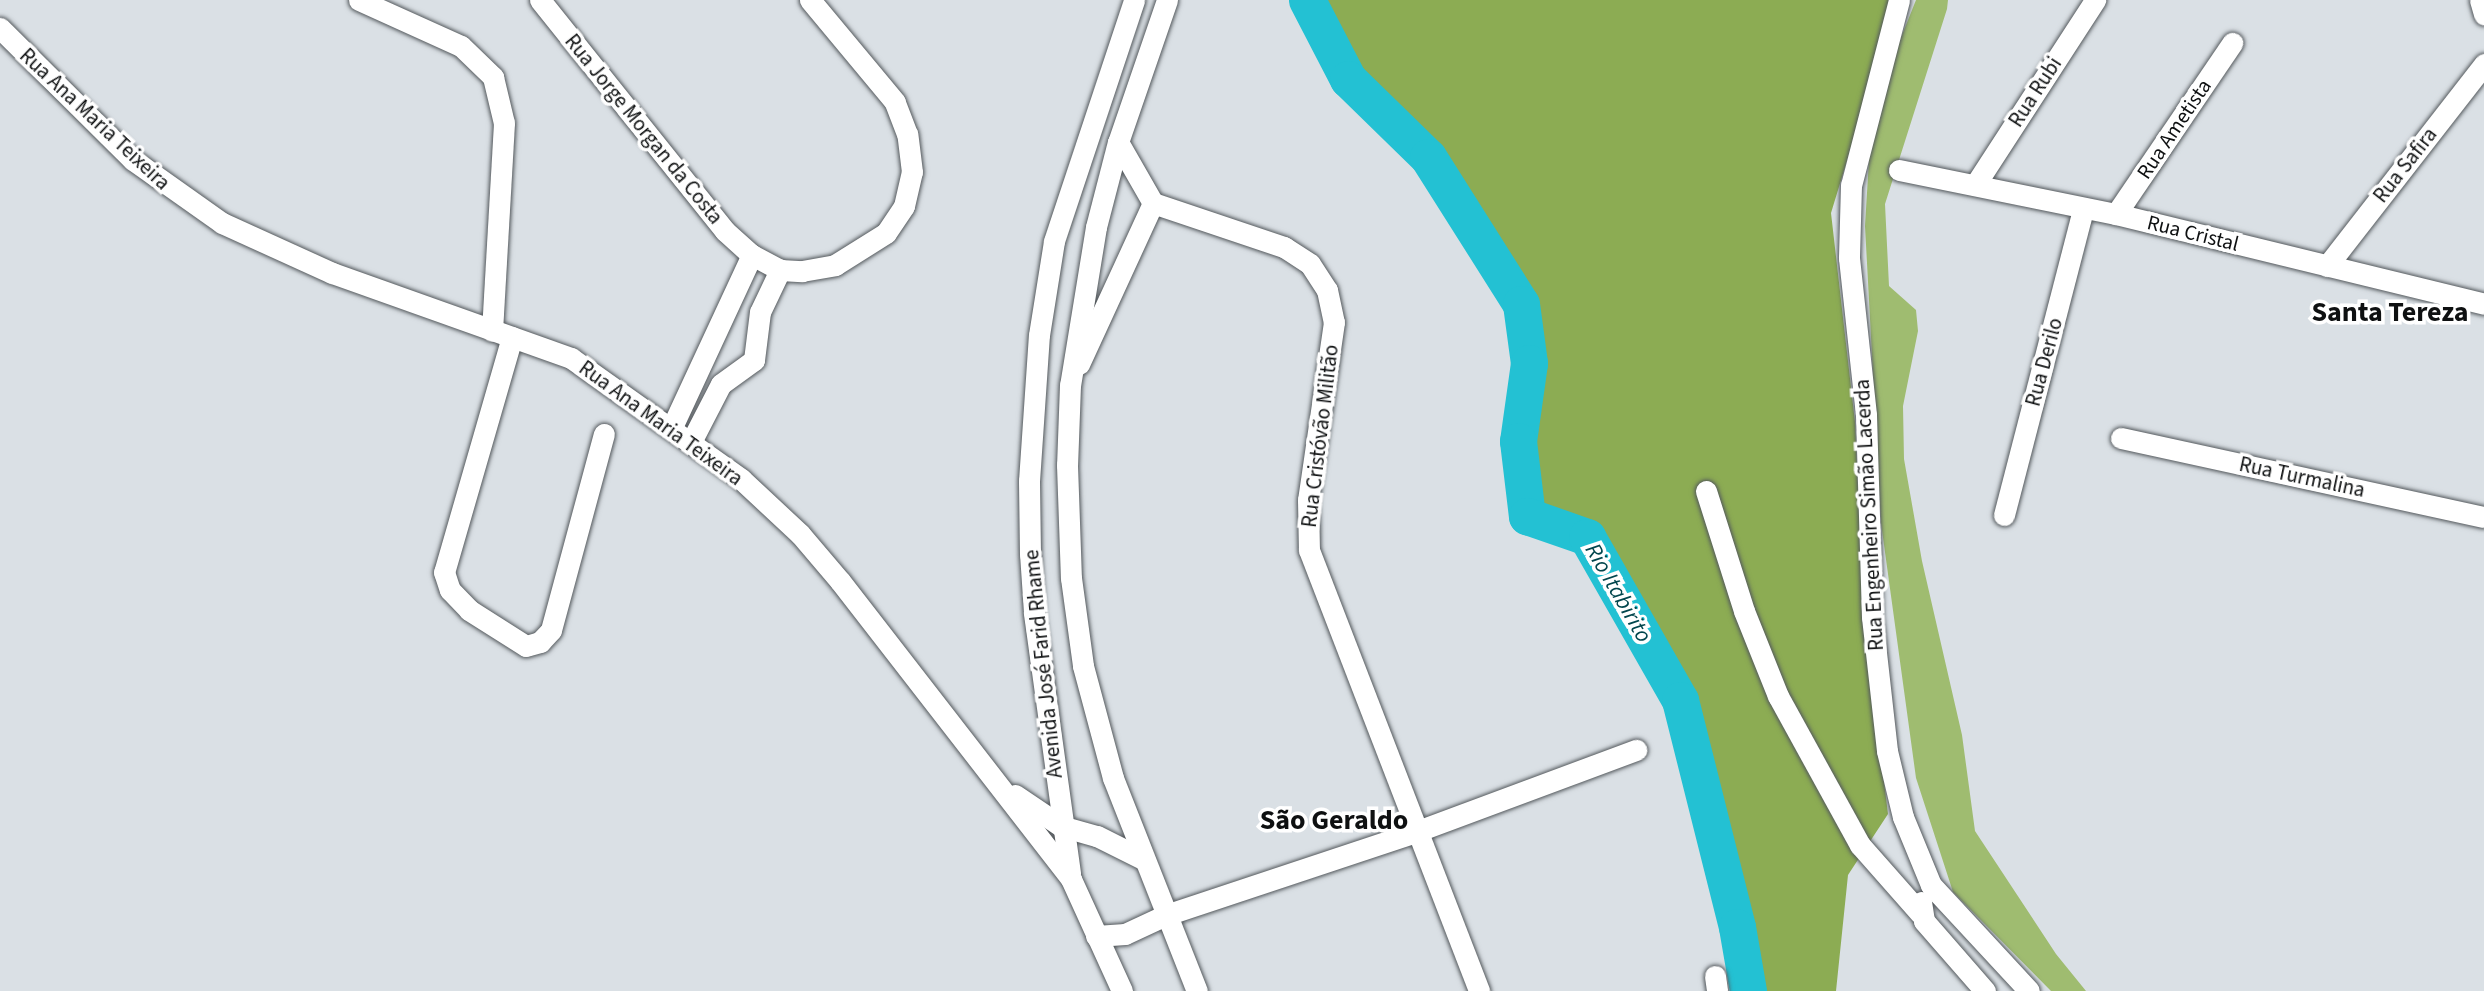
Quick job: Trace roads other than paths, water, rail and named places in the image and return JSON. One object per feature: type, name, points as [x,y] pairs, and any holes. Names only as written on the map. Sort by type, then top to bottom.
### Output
[{"type":"street","points":[[359,0],[461,46],[493,76],[504,122],[502,334],[444,572],[450,590],[469,610],[526,646],[540,642],[551,629],[604,434]]},
{"type":"street","name":"Rua Jorge Morgan da Costa","points":[[540,0],[725,231],[752,255],[780,270]]},
{"type":"street","points":[[691,442],[722,384],[754,360],[759,344],[757,320],[780,270],[835,265],[861,253],[886,233],[904,206],[912,172],[907,134],[895,102],[810,0]]},
{"type":"street","name":"Avenida José Farid Rhame","points":[[1072,879],[1061,826],[1030,554],[1029,481],[1039,335],[1054,241],[1134,0]]},
{"type":"street","points":[[1167,0],[1118,142],[1093,239],[1070,384],[1071,578],[1083,666],[1113,778],[1196,991]]},
{"type":"street","name":"Rua Engenheiro Simão Lacerda","points":[[1899,0],[1852,185],[1849,258],[1866,415],[1872,617],[1887,751],[1903,817],[1931,885],[2029,991]]},
{"type":"street","name":"Rua Rubi","points":[[1975,185],[2095,0]]},
{"type":"street","points":[[2480,0],[2484,14]]},
{"type":"street","name":"Rua Ana Maria Teixeira","points":[[0,28],[133,160],[222,223],[332,273],[571,358],[672,427],[741,479],[800,534],[1072,879],[1122,991]]},
{"type":"street","name":"Rua Ametista","points":[[2116,214],[2232,43]]},
{"type":"street","name":"Rua Safira","points":[[2327,266],[2484,64]]},
{"type":"street","points":[[1070,384],[1153,203],[1118,142]]},
{"type":"street","name":"Rua Cristal","points":[[1899,170],[2116,214],[2484,304]]},
{"type":"street","name":"Rua Cristóvão Militão","points":[[1153,203],[1284,247],[1310,264],[1327,290],[1335,322],[1308,500],[1309,550],[1479,991]]},
{"type":"street","name":"Rua Derilo","points":[[2004,516],[2083,209]]},
{"type":"street","points":[[672,427],[752,255]]},
{"type":"street","name":"Rua Turmalina","points":[[2121,438],[2484,517]]},
{"type":"street","points":[[1706,491],[1744,611],[1778,696],[1860,845],[1985,991]]},
{"type":"street","points":[[1096,936],[1125,934],[1166,915],[1418,831],[1636,750]]},
{"type":"street","points":[[997,782],[1061,826],[1097,836],[1143,859]]},
{"type":"street","points":[[1920,913],[1931,885]]},
{"type":"waterway","name":"Rio Itabirito","points":[[1307,0],[1348,79],[1428,157],[1521,304],[1529,363],[1518,441],[1527,516],[1587,537],[1680,700],[1737,927],[1748,991]]},
{"type":"district","name":"Santa Tereza","points":[[2390,312]]},
{"type":"district","name":"São Geraldo","points":[[1334,820]]}]
